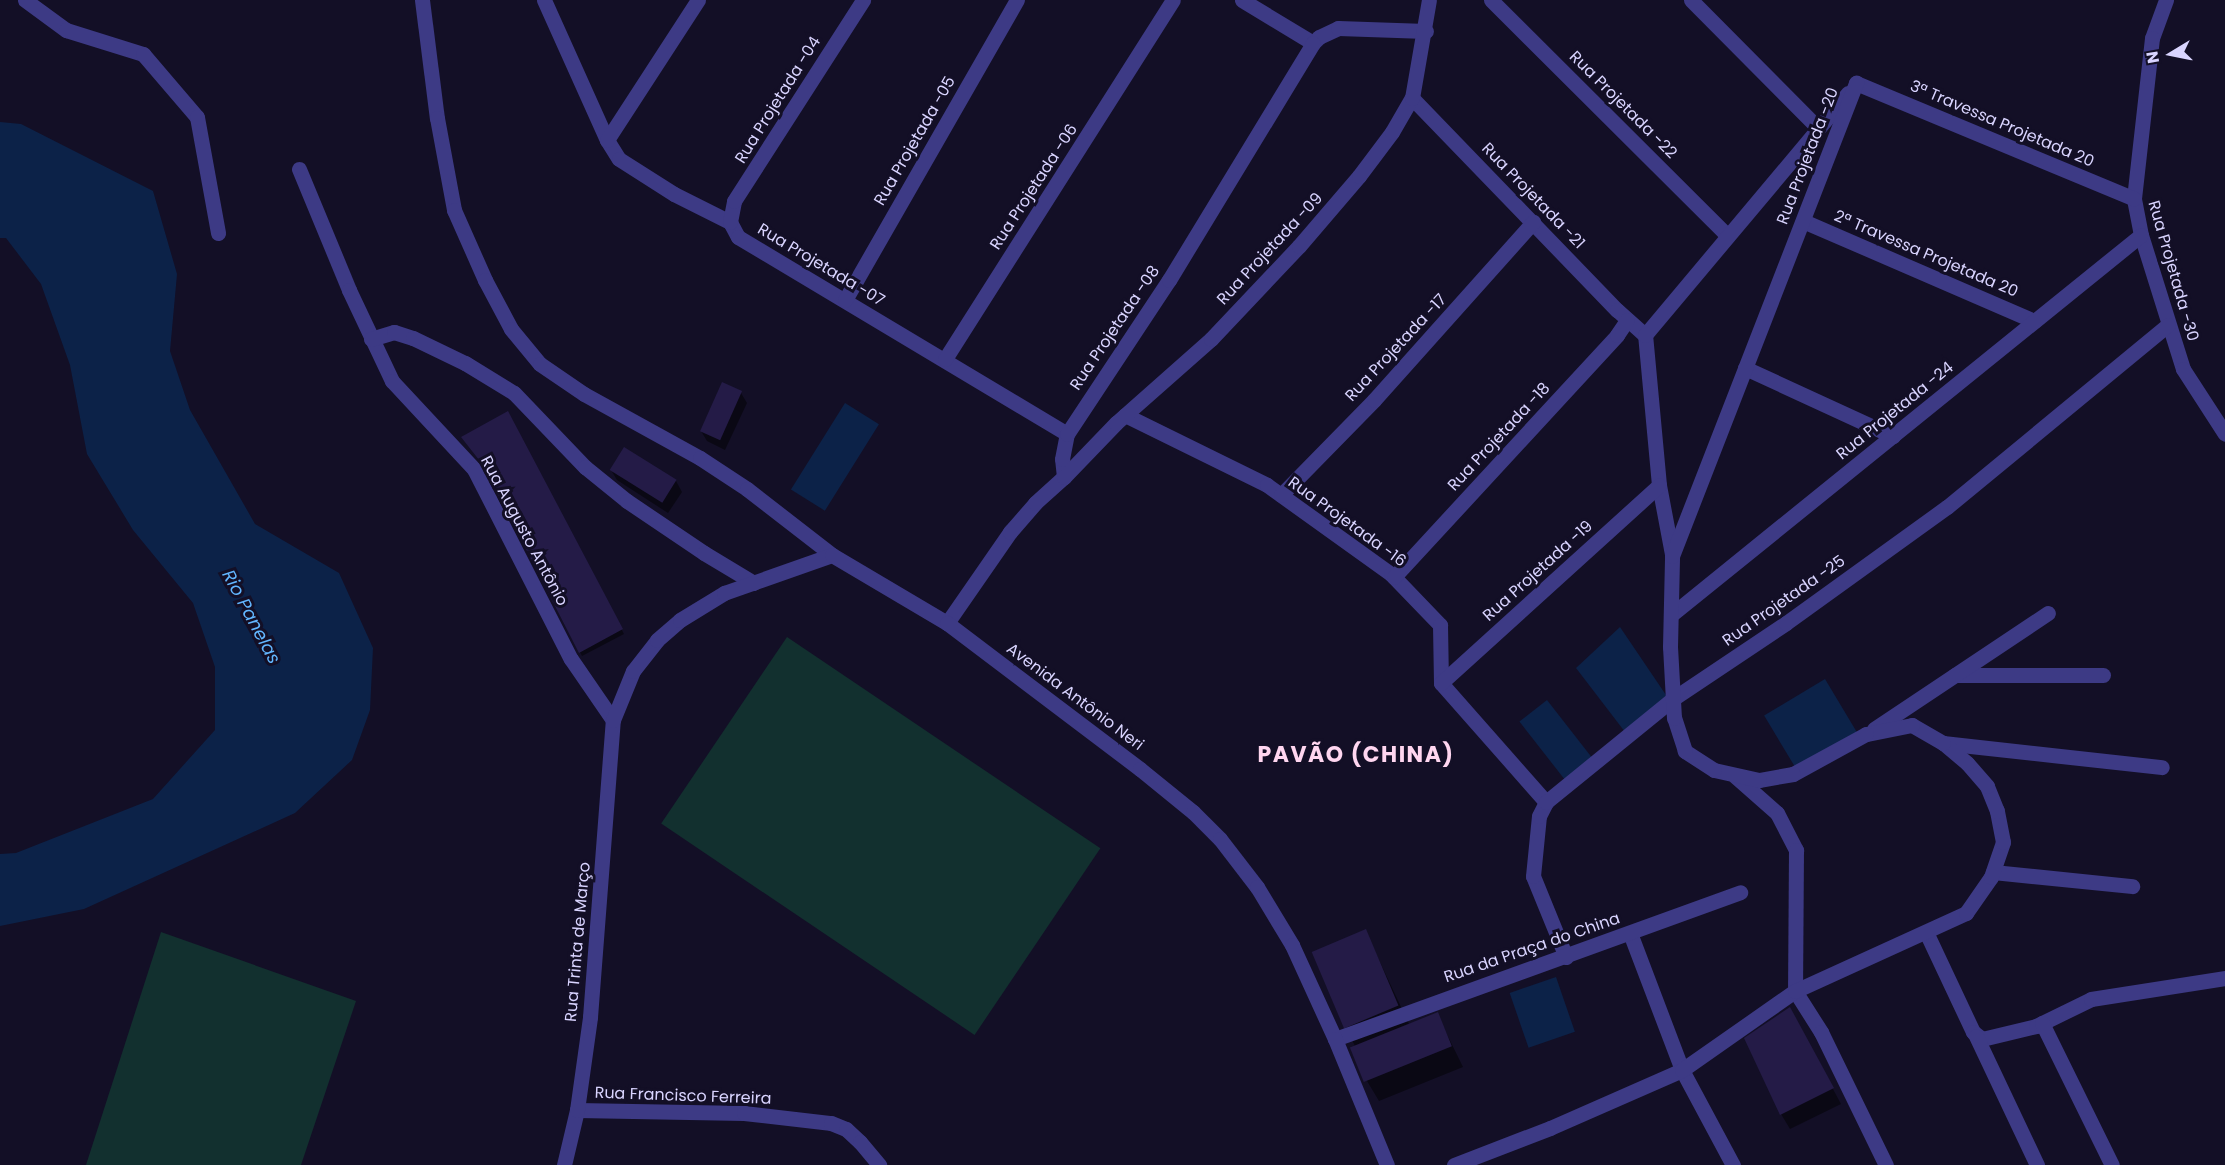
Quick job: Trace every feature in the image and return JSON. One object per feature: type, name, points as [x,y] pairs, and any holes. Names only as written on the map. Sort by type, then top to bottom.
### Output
[{"type":"street","points":[[25,0],[66,30],[143,54],[197,117],[218,233]]},
{"type":"street","name":"Avenida Antônio Neri","points":[[423,0],[437,118],[454,210],[485,280],[511,329],[540,364],[584,394],[700,458],[747,489],[832,555],[947,623],[1147,774],[1193,812],[1220,839],[1257,887],[1292,945],[1335,1039],[1387,1165]]},
{"type":"street","name":"Rua Projetada -07","points":[[545,0],[607,140],[619,159],[674,194],[730,222],[738,237],[1067,434]]},
{"type":"street","points":[[607,140],[698,0]]},
{"type":"street","name":"Rua Projetada -04","points":[[730,222],[734,201],[863,0]]},
{"type":"street","name":"Rua Projetada -05","points":[[845,300],[1017,0]]},
{"type":"street","name":"Rua Projetada -06","points":[[945,359],[1173,0]]},
{"type":"street","points":[[1242,0],[1259,4],[1313,43],[1319,37],[1338,28],[1426,32]]},
{"type":"street","name":"Rua Projetada -09","points":[[1064,477],[1081,456],[1211,339],[1299,246],[1359,176],[1392,132],[1412,98],[1426,32],[1429,0]]},
{"type":"street","name":"Rua Projetada -22","points":[[1491,0],[1728,236]]},
{"type":"street","points":[[1691,0],[1818,128]]},
{"type":"street","name":"Rua Projetada -30","points":[[2166,0],[2152,38],[2134,199],[2141,235],[2183,369],[2225,434]]},
{"type":"street","name":"Rua Projetada -08","points":[[1064,477],[1062,459],[1067,434],[1169,280],[1313,43]]},
{"type":"street","name":"Rua Projetada -20","points":[[1645,336],[1856,83]]},
{"type":"street","name":"Rua Projetada -20","points":[[1735,776],[1714,770],[1685,751],[1674,718],[1672,556],[1856,83]]},
{"type":"street","name":"3ª Travessa Projetada 20","points":[[1856,83],[2134,199]]},
{"type":"street","name":"Rua Projetada -21","points":[[1412,98],[1645,336]]},
{"type":"street","name":"Rua Augusto Antônio","points":[[299,169],[371,339],[392,381],[474,469],[571,659],[613,720]]},
{"type":"street","name":"2ª Travessa Projetada 20","points":[[1803,221],[2034,321]]},
{"type":"street","name":"Rua Projetada -17","points":[[1281,495],[1374,400],[1533,222]]},
{"type":"street","name":"Rua Projetada -24","points":[[1671,615],[2141,235]]},
{"type":"street","name":"Rua Projetada -18","points":[[1394,577],[1617,335],[1627,320]]},
{"type":"street","name":"Rua Projetada -25","points":[[1546,802],[1674,698],[1786,623],[1947,507],[2169,325]]},
{"type":"street","points":[[371,339],[394,332],[412,338],[465,363],[514,393],[585,467],[627,501],[672,533],[754,583]]},
{"type":"street","points":[[1645,336],[1659,485],[1672,556]]},
{"type":"street","points":[[1745,368],[1893,436]]},
{"type":"street","name":"Rua Projetada -16","points":[[1125,415],[1281,495],[1394,577],[1440,625],[1441,683]]},
{"type":"street","points":[[947,623],[1010,532],[1035,503],[1064,477]]},
{"type":"street","name":"Rua Projetada -19","points":[[1441,683],[1659,485]]},
{"type":"street","points":[[613,720],[633,671],[657,640],[680,620],[724,593],[832,555]]},
{"type":"street","points":[[1735,776],[1759,780],[1792,774],[1866,734],[2048,613]]},
{"type":"street","points":[[1955,675],[2103,675]]},
{"type":"street","points":[[1441,683],[1546,802],[1539,816],[1533,876],[1566,957]]},
{"type":"street","name":"Rua Trinta de Março","points":[[564,1165],[577,1110],[590,1017],[613,720]]},
{"type":"street","points":[[1455,1165],[1550,1128],[1682,1070],[1795,990],[1966,913],[1992,875],[2003,842],[1997,811],[1987,786],[1967,763],[1943,743],[1912,725],[1866,734]]},
{"type":"street","points":[[1943,743],[2162,767]]},
{"type":"street","points":[[1735,776],[1777,813],[1796,850],[1795,990],[1821,1032],[1886,1165]]},
{"type":"street","points":[[1992,875],[2132,886]]},
{"type":"street","name":"Rua da Praça do China","points":[[1335,1039],[1740,892]]},
{"type":"street","points":[[1926,932],[2037,1165]]},
{"type":"street","points":[[1630,933],[1682,1070],[1733,1165]]},
{"type":"street","points":[[1977,1037],[1997,1036],[2042,1023],[2091,999],[2225,978]]},
{"type":"street","points":[[2042,1023],[2112,1165]]},
{"type":"street","name":"Rua Francisco Ferreira","points":[[577,1110],[744,1113],[831,1123],[846,1129],[879,1165]]},
{"type":"green space","points":[[787,637],[1100,848],[975,1035],[661,824]]},
{"type":"green space","points":[[161,932],[356,1001],[301,1165],[86,1165]]},
{"type":"water","name":"Rio Panelas","points":[[0,122],[21,124],[153,191],[177,274],[170,351],[190,410],[255,524],[339,573],[373,648],[370,710],[352,760],[295,813],[84,909],[0,926],[0,854],[16,853],[153,799],[215,730],[215,667],[193,603],[133,530],[87,454],[70,365],[41,284],[6,238],[0,238]]},
{"type":"water","points":[[845,403],[879,424],[825,511],[791,490]]},
{"type":"water","points":[[1620,627],[1668,698],[1625,732],[1576,668]]},
{"type":"water","points":[[1825,679],[1857,732],[1796,769],[1764,716]]},
{"type":"water","points":[[1547,700],[1594,760],[1566,781],[1519,722]]},
{"type":"water","points":[[1556,977],[1575,1032],[1529,1048],[1510,993]]},
{"type":"building","points":[[722,382],[742,391],[720,440],[700,431]]},
{"type":"building","points":[[508,411],[623,629],[579,653],[483,465],[461,437]]},
{"type":"building","points":[[624,447],[677,480],[662,503],[610,470]]},
{"type":"building","points":[[1366,929],[1398,1005],[1344,1028],[1312,952]]},
{"type":"building","points":[[1790,1007],[1834,1088],[1780,1115],[1744,1038]]},
{"type":"building","points":[[1438,1012],[1452,1046],[1364,1082],[1350,1048]]},
{"type":"district","name":"PAVÃO (CHINA)","points":[[1356,755]]}]
